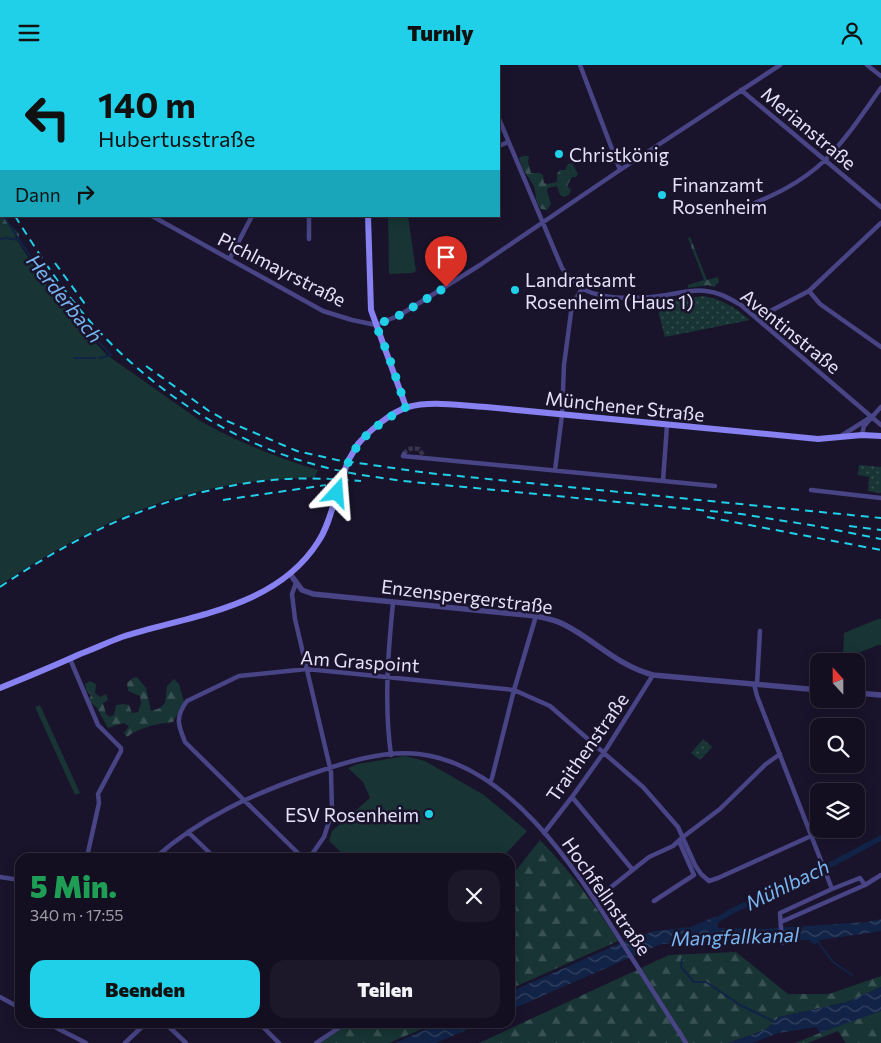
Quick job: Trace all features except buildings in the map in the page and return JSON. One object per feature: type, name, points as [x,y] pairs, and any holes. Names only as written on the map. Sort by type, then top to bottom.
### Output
[{"type":"main road","points":[[0,688],[120,638],[238,603],[264,592],[290,573],[307,557],[319,541],[326,527],[348,461],[358,444],[369,431],[406,407],[371,310],[368,217]]},
{"type":"main road","name":"Münchener Straße","points":[[406,407],[442,405],[818,439],[841,436],[881,435]]},
{"type":"street","points":[[580,65],[620,169]]},
{"type":"street","points":[[376,325],[415,307],[620,169],[780,65]]},
{"type":"street","points":[[867,65],[881,77]]},
{"type":"street","points":[[741,209],[773,196],[798,181],[825,160],[881,89]]},
{"type":"street","name":"Merianstraße","points":[[741,90],[881,207]]},
{"type":"street","name":"Aventinstraße","points":[[500,122],[562,268],[569,278],[582,289],[623,298],[655,297],[704,290],[718,293],[742,305],[881,425]]},
{"type":"street","points":[[500,146],[508,142]]},
{"type":"street","name":"Pichlmayrstraße","points":[[154,217],[323,311],[376,325]]},
{"type":"street","points":[[230,258],[251,217]]},
{"type":"street","points":[[309,217],[309,239]]},
{"type":"street","points":[[757,318],[809,291],[881,223]]},
{"type":"street","points":[[555,470],[562,415],[564,365],[572,305],[582,289]]},
{"type":"street","points":[[809,291],[820,304],[881,347]]},
{"type":"street","name":"Münchener Straße","points":[[862,435],[864,426],[881,407]]},
{"type":"street","name":"Münchener Straße","points":[[841,436],[871,417]]},
{"type":"street","points":[[663,481],[667,425]]},
{"type":"street","points":[[404,454],[403,456],[715,486]]},
{"type":"street","points":[[811,491],[881,497]]},
{"type":"street","points":[[290,573],[296,583],[292,594],[294,619],[331,767],[332,812],[324,837],[313,853]]},
{"type":"street","name":"Enzenspergerstraße","points":[[296,583],[302,590],[313,594],[536,615],[552,619],[564,624],[629,666],[653,675],[810,689]]},
{"type":"street","points":[[390,755],[388,677],[393,603]]},
{"type":"street","points":[[490,782],[514,689],[536,615]]},
{"type":"street","points":[[760,631],[756,684],[757,696],[810,833]]},
{"type":"street","points":[[70,659],[98,725],[121,748],[98,794],[99,803],[87,853]]},
{"type":"street","name":"Am Graspoint","points":[[298,853],[185,742],[178,725],[181,709],[187,701],[239,676],[307,669],[514,689],[550,706],[657,801],[678,827],[695,865],[709,881],[810,836]]},
{"type":"street","name":"Traithenstraße","points":[[544,833],[604,753],[624,724],[653,675]]},
{"type":"street","points":[[865,694],[881,695]]},
{"type":"street","name":"Hochfellnstraße","points":[[161,853],[188,832],[243,800],[268,789],[331,767],[347,762],[390,755],[418,754],[439,759],[490,782],[511,799],[544,833],[596,899],[686,1043]]},
{"type":"street","points":[[596,899],[648,857],[674,846],[720,809],[780,754]]},
{"type":"street","points":[[572,797],[632,869]]},
{"type":"street","points":[[188,832],[210,853]]},
{"type":"street","points":[[812,838],[832,889]]},
{"type":"street","points":[[654,901],[694,875],[679,841]]},
{"type":"street","points":[[781,924],[865,885],[881,875]]},
{"type":"street","points":[[0,877],[15,879]]},
{"type":"street","points":[[782,943],[780,913],[860,878],[865,885]]},
{"type":"street","points":[[0,997],[15,1005]]},
{"type":"street","points":[[60,1028],[86,1043]]},
{"type":"street","points":[[125,1043],[141,1028]]},
{"type":"street","points":[[170,1028],[186,1043]]},
{"type":"street","points":[[264,1028],[279,1043]]},
{"type":"street","points":[[316,1043],[338,1028]]},
{"type":"green space","points":[[529,156],[528,162],[531,173],[543,175],[544,183],[548,184],[557,182],[557,174],[560,170],[565,170],[568,164],[572,163],[578,174],[576,177],[572,177],[567,186],[571,190],[569,195],[564,197],[560,195],[557,186],[548,188],[547,191],[551,204],[547,210],[541,209],[536,200],[534,187],[520,163],[519,158]]},
{"type":"green space","points":[[0,217],[3,217],[59,300],[107,355],[202,422],[258,449],[318,470],[315,477],[235,484],[164,501],[80,537],[0,585]]},
{"type":"green space","points":[[0,217],[3,217],[19,234],[19,237],[8,235],[0,237]]},
{"type":"green space","points":[[388,217],[408,217],[416,271],[412,273],[389,274]]},
{"type":"green space","points":[[690,237],[707,280],[718,277],[719,282],[714,287],[708,285],[688,288],[688,285],[704,280],[688,238]]},
{"type":"green space","points":[[703,296],[728,305],[750,320],[665,337],[659,315],[659,302]]},
{"type":"green space","points":[[859,465],[881,467],[881,493],[868,491],[869,477],[858,475]]},
{"type":"green space","points":[[881,619],[881,645],[858,653],[843,653],[844,633]]},
{"type":"green space","points":[[137,677],[146,688],[151,711],[160,708],[165,703],[167,686],[174,679],[179,684],[184,702],[173,722],[148,727],[127,737],[124,733],[129,726],[123,723],[108,728],[97,708],[89,701],[91,695],[86,690],[85,684],[90,681],[96,684],[95,693],[100,697],[106,694],[108,700],[103,703],[106,714],[110,717],[114,715],[116,705],[129,705],[132,713],[138,712],[141,703],[140,696],[128,691],[127,683]]},
{"type":"green space","points":[[40,705],[80,793],[75,795],[35,707]]},
{"type":"green space","points":[[703,739],[712,747],[700,760],[691,753]]},
{"type":"green space","name":"ESV Rosenheim","points":[[405,756],[425,761],[484,795],[527,831],[507,853],[342,853],[329,841],[332,831],[370,798],[363,782],[348,768],[358,764]]},
{"type":"green space","points":[[540,840],[582,888],[618,941],[515,987],[515,872]]},
{"type":"green space","points":[[736,952],[788,994],[829,994],[881,976],[881,987],[847,1002],[779,1017],[765,1030],[728,1043],[479,1043],[515,1028],[515,1026],[669,955]]},
{"type":"green space","points":[[881,1011],[881,1043],[846,1043],[838,1031],[808,1043],[795,1043],[855,1019]]},
{"type":"green space","points":[[340,1028],[424,1028],[389,1043],[317,1043]]},
{"type":"water","name":"Mangfallkanal","points":[[716,916],[718,928],[762,929],[867,922],[881,919],[881,931],[820,940],[814,945],[809,940],[661,944],[515,1008],[515,990],[632,938],[655,931],[691,927]]},
{"type":"water","points":[[881,987],[881,1011],[819,1033],[817,1027],[778,1033],[752,1043],[728,1043],[765,1030],[779,1017],[847,1002]]},
{"type":"water","points":[[429,1028],[470,1028],[436,1043],[395,1043]]},
{"type":"waterway","name":"Herderbach","points":[[5,217],[54,289],[111,355],[99,358]]},
{"type":"waterway","points":[[0,239],[19,240]]},
{"type":"waterway","points":[[74,358],[95,358]]},
{"type":"waterway","name":"Mühlbach","points":[[711,924],[730,912],[834,863],[881,838]]},
{"type":"waterway","points":[[817,941],[833,962],[852,975]]},
{"type":"waterway","name":"Mangfallkanal","points":[[682,959],[681,967],[694,982],[706,982],[740,1005],[775,1022]]},
{"type":"tunnel","points":[[404,454],[408,450],[419,449],[423,455]]},
{"type":"railway","points":[[16,217],[67,294],[111,344],[137,368],[165,391],[225,429],[290,457],[344,472],[403,481],[741,514],[881,539]]},
{"type":"railway","points":[[55,263],[85,304]]},
{"type":"railway","points":[[146,366],[209,411],[227,421],[297,451],[337,460],[428,473],[881,518]]},
{"type":"railway","points":[[0,587],[59,550],[90,534],[121,519],[186,496],[268,480],[335,479],[361,481]]},
{"type":"railway","points":[[223,500],[326,485]]},
{"type":"railway","points":[[707,517],[881,550]]},
{"type":"railway","points":[[849,526],[881,530]]},
{"type":"place","name":"Christkönig","points":[[559,154]]},
{"type":"place","name":"Finanzamt Rosenheim","points":[[662,195]]},
{"type":"place","name":"Landratsamt Rosenheim (Haus 1)","points":[[515,290]]},
{"type":"place","name":"ESV Rosenheim","points":[[429,814]]},
{"type":"route","points":[[337,493],[348,461],[358,444],[369,431],[406,407],[376,325],[385,323],[400,315],[446,287]]}]
